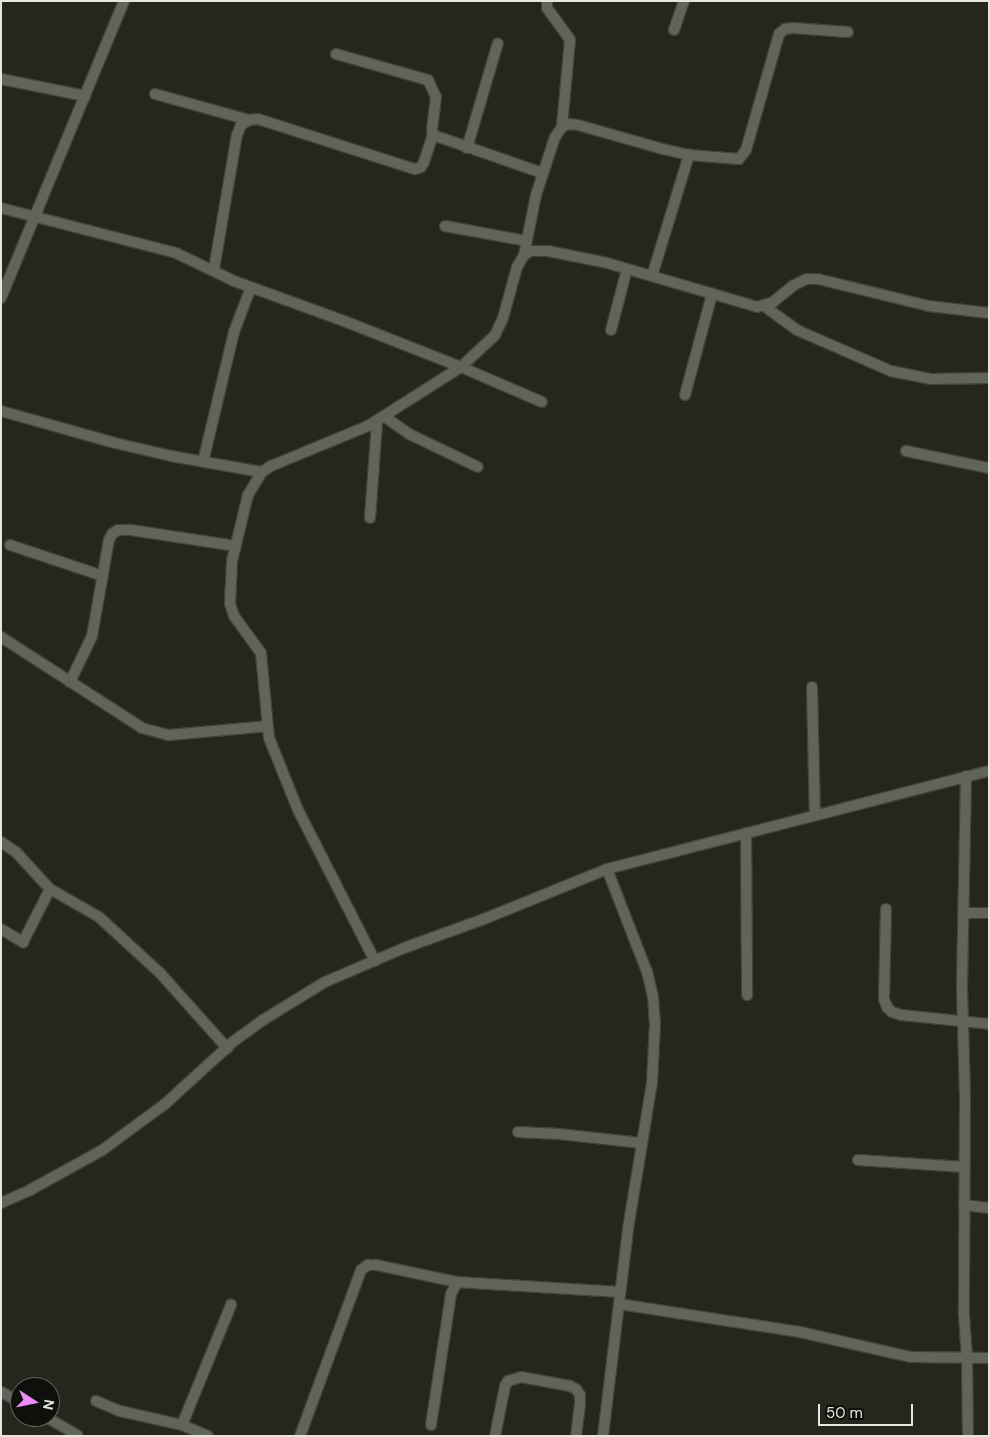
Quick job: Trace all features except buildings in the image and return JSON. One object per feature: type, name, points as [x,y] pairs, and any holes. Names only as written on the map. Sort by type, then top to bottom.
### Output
[{"type":"street","points":[[1,298],[5,278],[36,216],[124,1]]},
{"type":"street","points":[[547,1],[548,8],[570,40],[562,128]]},
{"type":"street","points":[[674,30],[684,1]]},
{"type":"street","points":[[376,961],[321,851],[298,810],[269,738],[264,665],[261,653],[234,616],[230,604],[230,581],[248,495],[262,472],[271,466],[381,420],[461,367],[495,335],[503,318],[517,267],[524,255],[542,173],[555,137],[562,128],[569,124],[578,125],[689,155],[732,160],[743,157],[779,34],[784,30],[793,28],[848,32]]},
{"type":"street","points":[[467,148],[498,43]]},
{"type":"street","points":[[155,94],[249,120],[258,119],[416,169],[421,167],[433,135],[436,97],[428,80],[336,54]]},
{"type":"street","points":[[1,79],[85,96]]},
{"type":"street","points":[[214,269],[237,135],[241,126],[249,120]]},
{"type":"street","points":[[433,135],[542,173]]},
{"type":"street","points":[[652,276],[689,155]]},
{"type":"street","points":[[1,208],[176,253],[214,269],[234,281],[251,288],[461,367],[542,402]]},
{"type":"street","points":[[445,226],[526,241]]},
{"type":"street","points":[[524,255],[532,251],[548,251],[627,269],[757,307],[764,306],[794,285],[807,279],[818,279],[929,306],[989,313]]},
{"type":"street","points":[[611,330],[627,269]]},
{"type":"street","points":[[203,462],[234,332],[251,288]]},
{"type":"street","points":[[685,395],[712,294]]},
{"type":"street","points":[[764,306],[797,330],[892,371],[931,379],[989,378]]},
{"type":"street","points":[[1,411],[115,444],[262,472]]},
{"type":"street","points":[[381,420],[478,467]]},
{"type":"street","points":[[370,518],[381,420]]},
{"type":"street","points":[[906,451],[989,468]]},
{"type":"street","points":[[70,682],[92,636],[109,540],[118,530],[236,546]]},
{"type":"street","points":[[10,545],[103,576]]},
{"type":"street","points":[[2,639],[142,728],[155,733],[169,735],[189,734],[267,726]]},
{"type":"street","points":[[812,687],[815,815]]},
{"type":"street","points":[[1,1203],[30,1190],[116,1141],[165,1104],[227,1048],[263,1020],[301,995],[376,961],[607,869],[989,771]]},
{"type":"street","points":[[966,776],[963,1021],[964,1315],[967,1358],[968,1436]]},
{"type":"street","points":[[746,833],[747,996]]},
{"type":"street","points":[[1,842],[16,852],[50,889],[99,917],[160,974],[227,1048]]},
{"type":"street","points":[[603,1436],[620,1292],[653,1067],[653,997],[647,972],[607,869]]},
{"type":"street","points":[[1,929],[23,942],[50,889]]},
{"type":"street","points":[[886,909],[884,999],[887,1007],[892,1012],[901,1015],[989,1024]]},
{"type":"street","points":[[963,913],[989,913]]},
{"type":"street","points":[[518,1132],[642,1142]]},
{"type":"street","points":[[858,1160],[964,1168]]},
{"type":"street","points":[[964,1205],[989,1208]]},
{"type":"street","points":[[300,1436],[361,1270],[368,1265],[376,1265],[457,1282],[620,1292]]},
{"type":"street","points":[[431,1424],[451,1294],[457,1282]]},
{"type":"street","points":[[619,1304],[800,1332],[911,1357],[989,1358]]},
{"type":"street","points":[[182,1425],[232,1305]]},
{"type":"street","points":[[495,1436],[505,1386],[508,1381],[521,1377],[570,1386],[576,1389],[580,1395],[580,1404],[576,1436]]},
{"type":"street","points":[[96,1401],[120,1411],[182,1425],[208,1436]]},
{"type":"street","points":[[60,1425],[77,1435]]}]
